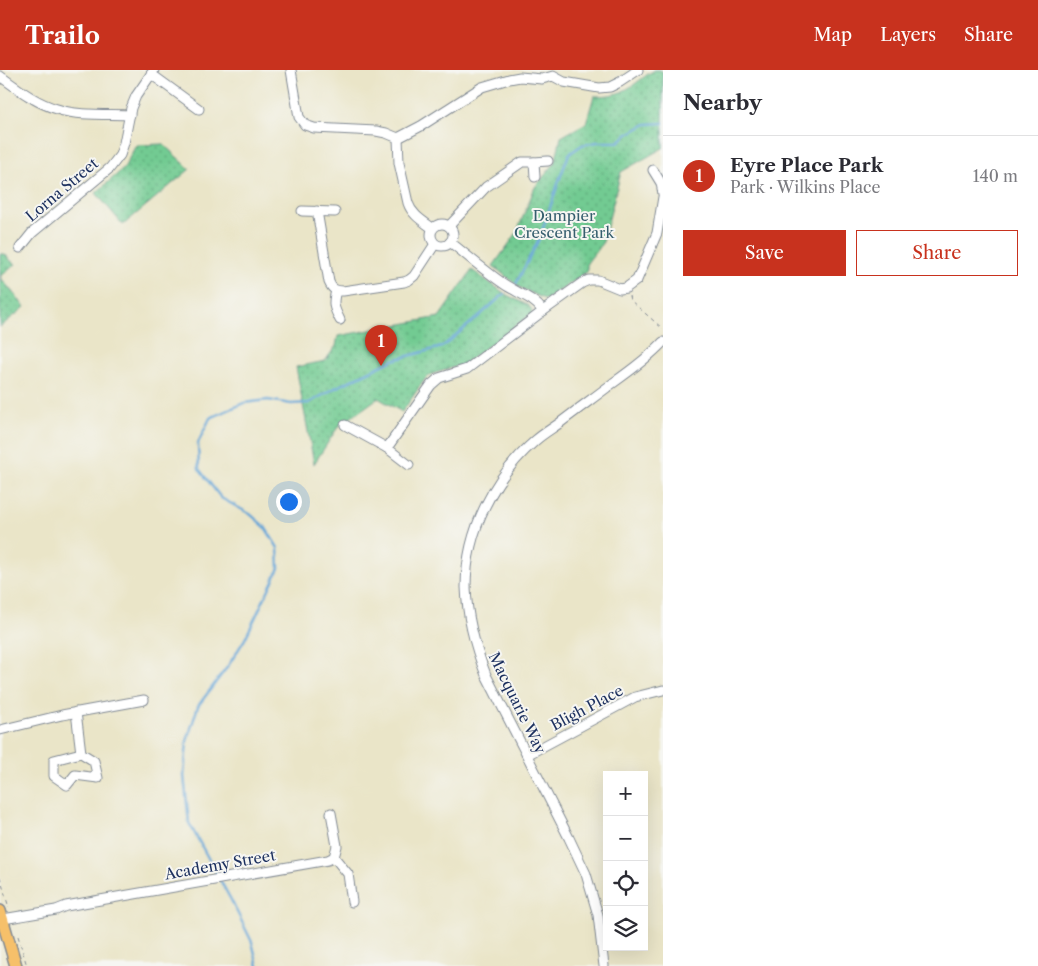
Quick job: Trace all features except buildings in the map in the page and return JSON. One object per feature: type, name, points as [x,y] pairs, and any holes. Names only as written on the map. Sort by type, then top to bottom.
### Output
[{"type":"main road","points":[[1,915],[16,966]]},
{"type":"street","points":[[291,70],[299,117],[305,125],[314,128],[376,131],[398,138]]},
{"type":"street","points":[[398,138],[421,126],[482,87],[509,79],[520,77],[542,78],[554,73],[564,82],[599,88],[610,87],[638,70]]},
{"type":"street","points":[[153,72],[199,109]]},
{"type":"street","name":"Lorna Street","points":[[20,248],[32,233],[110,168],[120,156],[131,108],[136,96],[153,72]]},
{"type":"street","points":[[0,76],[34,99],[57,109],[71,112],[130,115]]},
{"type":"street","points":[[398,138],[399,163],[410,209],[432,228]]},
{"type":"street","points":[[449,226],[486,187],[522,162],[548,161]]},
{"type":"street","points":[[534,162],[535,177]]},
{"type":"street","points":[[387,448],[431,384],[439,378],[467,369],[582,283],[589,280],[598,280],[620,289],[626,288],[637,280],[657,233],[663,196],[661,183],[653,170]]},
{"type":"street","points":[[302,211],[335,212]]},
{"type":"street","points":[[317,212],[329,282],[336,291],[409,280],[414,276],[435,244]]},
{"type":"street","points":[[442,223],[449,226],[453,232],[452,239],[445,246],[435,244],[430,235],[432,228],[442,223]]},
{"type":"street","points":[[450,242],[503,283],[532,300],[543,311]]},
{"type":"street","points":[[336,291],[333,300],[334,308],[340,320]]},
{"type":"street","name":"Macquarie Way","points":[[604,966],[598,915],[586,874],[486,676],[472,632],[466,587],[472,543],[478,521],[498,483],[511,466],[537,439],[646,359],[663,342]]},
{"type":"street","points":[[345,424],[387,448],[409,465]]},
{"type":"street","name":"Bligh Place","points":[[527,755],[635,698],[663,690]]},
{"type":"street","points":[[0,730],[76,712],[144,700]]},
{"type":"street","points":[[76,712],[81,753]]},
{"type":"street","points":[[81,753],[94,761],[98,778],[75,775],[67,785],[54,776],[54,760],[81,753]]},
{"type":"street","points":[[331,813],[337,846],[334,857],[348,874],[352,902]]},
{"type":"street","name":"Academy Street","points":[[1,915],[56,910],[66,906],[328,860],[334,857]]},
{"type":"path","points":[[626,288],[630,300],[663,329]]},
{"type":"green space","name":"Dampier Crescent Park","points":[[655,70],[663,72],[663,148],[621,172],[603,242],[587,263],[587,272],[546,300],[519,287],[493,266],[516,234],[535,187],[555,163],[561,137],[586,123],[594,96],[621,92]]},
{"type":"green space","points":[[163,144],[190,169],[123,225],[96,193],[124,168],[136,145]]},
{"type":"green space","points":[[0,254],[5,254],[16,264],[0,277]]},
{"type":"green space","points":[[472,270],[507,295],[529,306],[532,310],[531,314],[464,364],[435,373],[426,378],[402,412],[378,398],[338,427],[314,464],[296,367],[325,361],[336,346],[338,336],[439,317]]},
{"type":"green space","points":[[0,277],[25,307],[0,327]]},
{"type":"waterway","points":[[516,284],[540,237],[569,154],[582,145],[597,142],[618,142],[646,124],[663,123]]},
{"type":"waterway","points":[[258,966],[252,942],[189,823],[184,776],[187,741],[198,706],[228,666],[245,639],[279,568],[278,548],[265,527],[250,514],[221,498],[199,469],[198,443],[210,418],[244,403],[268,400],[291,404],[309,403],[335,388],[393,360],[442,347],[504,294]]},
{"type":"place","name":"Eyre Place Park","points":[[381,366]]}]
